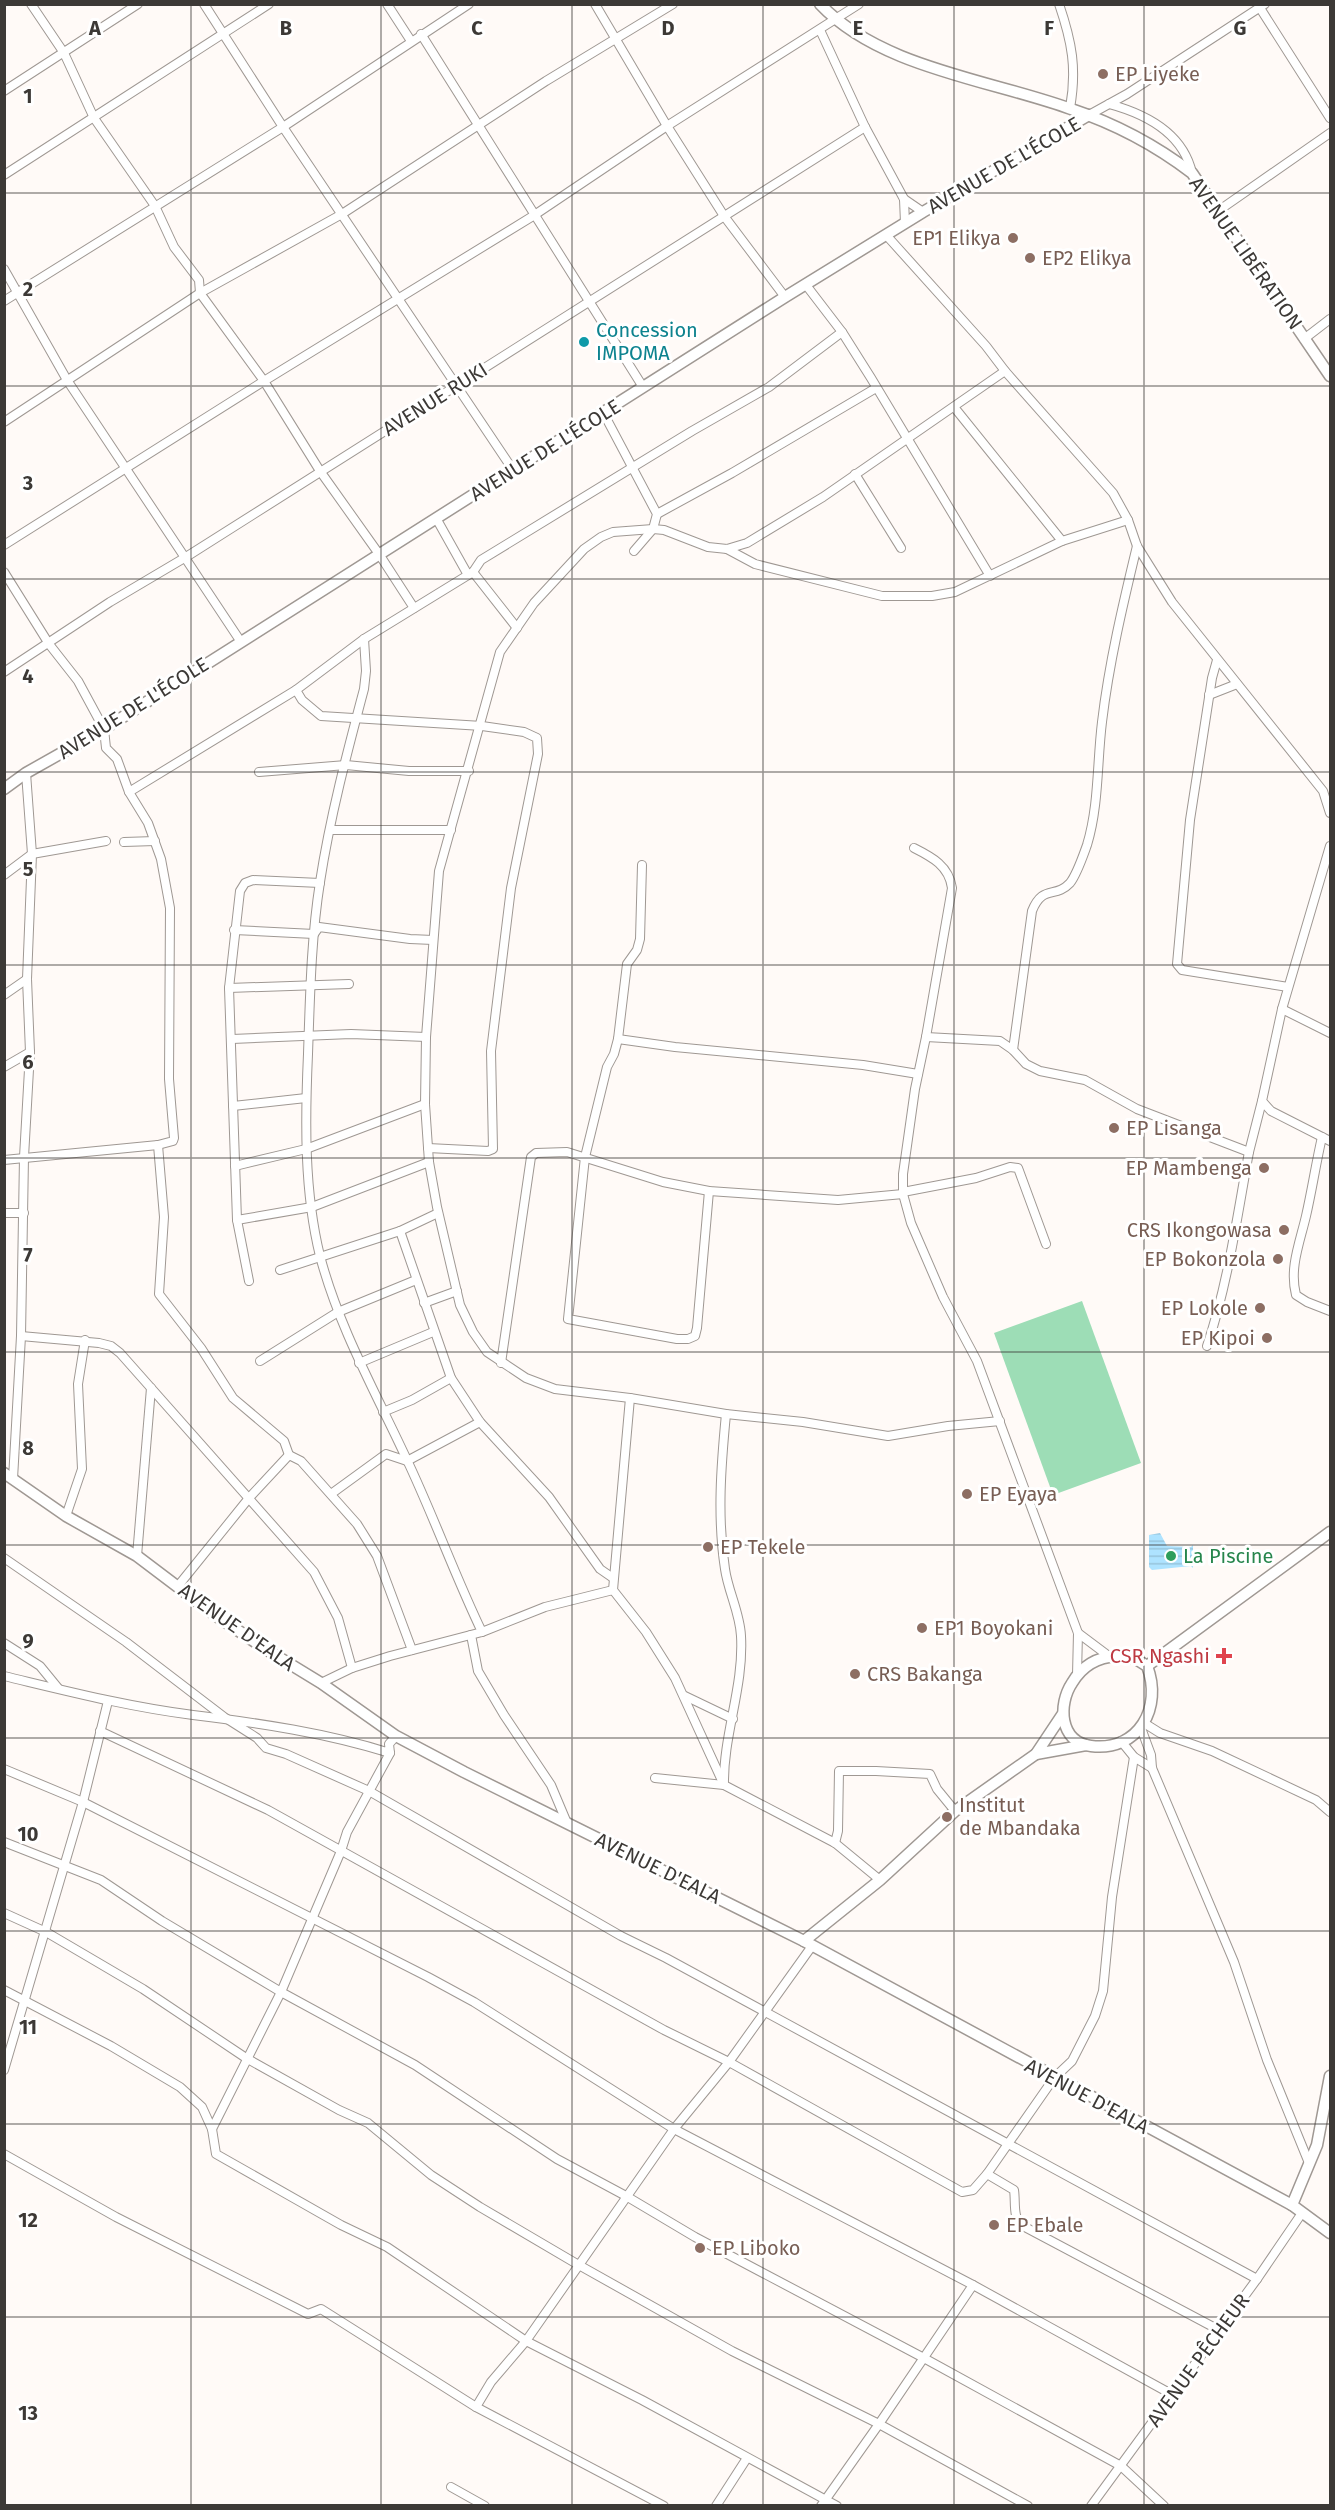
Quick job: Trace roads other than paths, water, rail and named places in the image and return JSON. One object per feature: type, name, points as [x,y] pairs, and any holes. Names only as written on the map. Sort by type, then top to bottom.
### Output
[{"type":"street","points":[[31,4],[64,53],[94,118],[155,207],[174,247],[199,280],[200,294],[264,381],[320,471],[414,608]]},
{"type":"street","points":[[4,91],[138,4]]},
{"type":"street","points":[[204,4],[283,127],[513,470]]},
{"type":"street","points":[[4,175],[269,4]]},
{"type":"street","points":[[387,4],[411,41]]},
{"type":"street","points":[[4,301],[283,127],[469,4]]},
{"type":"street","points":[[595,4],[667,126],[724,216],[786,297]]},
{"type":"street","points":[[4,422],[200,294],[342,214],[477,126],[673,4]]},
{"type":"street","name":"AVENUE LIBÉRATION","points":[[820,4],[835,20],[873,42],[953,75],[1089,115],[1141,138],[1165,152],[1192,173],[1330,376]]},
{"type":"street","points":[[4,545],[264,381],[533,216],[667,126],[859,4]]},
{"type":"street","points":[[1059,4],[1075,71],[1070,108]]},
{"type":"street","points":[[1089,115],[1262,6],[1330,118]]},
{"type":"street","points":[[820,30],[865,127],[904,199],[905,223]]},
{"type":"street","points":[[421,34],[533,216],[643,387]]},
{"type":"street","points":[[1109,104],[1131,110],[1165,129],[1185,152],[1192,173]]},
{"type":"street","name":"AVENUE DE L'ÉCOLE","points":[[4,789],[26,773],[104,729],[905,223],[1089,115]]},
{"type":"street","name":"AVENUE RUKI","points":[[4,672],[110,602],[186,557],[590,303],[865,127]]},
{"type":"street","points":[[1218,211],[1330,134]]},
{"type":"street","points":[[904,199],[923,212]]},
{"type":"street","points":[[886,236],[986,346],[1005,371],[1113,493],[1128,520],[1137,546],[1172,602],[1323,791],[1330,813]]},
{"type":"street","points":[[4,269],[67,380],[241,642]]},
{"type":"street","points":[[806,285],[842,332],[968,536],[990,576]]},
{"type":"street","points":[[1304,339],[1330,319]]},
{"type":"street","points":[[129,792],[296,690],[364,639],[471,574],[482,560],[769,387],[842,332]]},
{"type":"street","points":[[727,549],[747,543],[766,533],[907,440],[1005,371]]},
{"type":"street","points":[[657,513],[752,462],[876,388]]},
{"type":"street","points":[[954,407],[1062,541]]},
{"type":"street","points":[[604,414],[657,513],[653,529],[634,551]]},
{"type":"street","points":[[855,474],[901,548]]},
{"type":"street","points":[[436,518],[471,574],[517,628]]},
{"type":"street","points":[[1000,1421],[948,1426],[888,1436],[803,1422],[726,1414],[630,1398],[555,1389],[526,1378],[487,1352],[473,1332],[460,1305],[438,1213],[429,1162],[425,1104],[426,1037],[439,871],[482,726],[501,652],[541,596],[584,549],[601,537],[625,530],[653,529],[674,533],[708,547],[727,549],[755,564],[882,596],[932,596],[955,592],[1062,541],[1128,520]]},
{"type":"street","points":[[1013,1050],[1032,911],[1036,901],[1043,894],[1058,891],[1070,882],[1086,847],[1092,825],[1102,720],[1118,630],[1137,546]]},
{"type":"street","points":[[4,572],[48,644],[78,681],[104,729],[106,748],[117,759],[129,792],[148,823],[155,841],[170,908],[169,1079],[174,1137],[173,1141],[158,1146],[24,1156],[4,1160]]},
{"type":"street","points":[[364,639],[366,671],[330,830],[320,883],[314,934],[306,1098],[306,1149],[312,1207],[320,1256],[338,1312],[482,1632]]},
{"type":"street","points":[[1217,660],[1209,694],[1190,820],[1177,964],[1182,970],[1288,987]]},
{"type":"street","points":[[1209,694],[1237,684]]},
{"type":"street","points":[[296,690],[302,700],[321,716],[482,726],[524,732],[537,738],[539,746],[511,888],[491,1052],[493,1149],[488,1151],[428,1148]]},
{"type":"street","points":[[259,772],[346,765],[409,771],[469,771]]},
{"type":"street","points":[[9,1476],[21,1336],[24,1156],[30,1052],[27,979],[32,854],[26,773]]},
{"type":"street","points":[[330,830],[451,830]]},
{"type":"street","points":[[4,875],[32,854],[106,841]]},
{"type":"street","points":[[124,842],[155,841]]},
{"type":"street","points":[[1207,1347],[1228,1266],[1249,1152],[1282,1009],[1330,846]]},
{"type":"street","points":[[914,848],[929,855],[944,867],[950,876],[952,888],[918,1074],[903,1174],[903,1193],[911,1223],[943,1297],[977,1361],[1078,1633],[1077,1675]]},
{"type":"street","points":[[642,865],[640,939],[637,950],[627,964],[615,1054],[607,1067],[585,1157],[568,1319],[677,1339],[688,1339],[695,1336],[709,1191]]},
{"type":"street","points":[[249,1281],[237,1220],[229,988],[240,891],[245,883],[253,880],[320,883]]},
{"type":"street","points":[[314,934],[319,927],[432,940]]},
{"type":"street","points":[[234,930],[314,934]]},
{"type":"street","points":[[4,995],[27,979]]},
{"type":"street","points":[[229,988],[349,984]]},
{"type":"street","points":[[1282,1009],[1330,1033]]},
{"type":"street","points":[[232,1039],[351,1034],[426,1037]]},
{"type":"street","points":[[926,1037],[1000,1041],[1013,1050],[1026,1064],[1040,1071],[1084,1080],[1137,1109],[1249,1152]]},
{"type":"street","points":[[618,1039],[675,1047],[786,1056],[918,1074]]},
{"type":"street","points":[[4,1067],[30,1052]]},
{"type":"street","points":[[233,1106],[306,1098]]},
{"type":"street","points":[[1262,1101],[1271,1112]]},
{"type":"street","points":[[235,1166],[306,1149],[425,1104]]},
{"type":"street","points":[[1259,1111],[1271,1112],[1330,1141]]},
{"type":"street","points":[[1322,1137],[1296,1249],[1293,1287],[1296,1295],[1330,1311]]},
{"type":"street","points":[[158,1146],[164,1217],[159,1294],[201,1348],[233,1398],[284,1441],[290,1455],[301,1461],[357,1524],[377,1556],[412,1650]]},
{"type":"street","points":[[501,1363],[531,1156],[541,1152],[567,1152],[663,1182],[709,1191],[838,1200],[903,1193],[976,1178],[1010,1167],[1018,1168],[1046,1244]]},
{"type":"street","points":[[237,1220],[312,1207],[429,1162]]},
{"type":"street","points":[[4,1214],[24,1213]]},
{"type":"street","points":[[280,1270],[400,1231],[438,1213]]},
{"type":"street","points":[[400,1231],[451,1378],[480,1422],[549,1497],[600,1569],[613,1578]]},
{"type":"street","points":[[260,1361],[338,1312],[416,1280]]},
{"type":"street","points":[[424,1303],[457,1291]]},
{"type":"street","points":[[359,1363],[434,1332]]},
{"type":"street","points":[[21,1336],[86,1341],[111,1346],[314,1572],[334,1610],[352,1668]]},
{"type":"street","points":[[66,1516],[82,1469],[78,1384],[86,1341]]},
{"type":"street","points":[[383,1412],[412,1400],[451,1378]]},
{"type":"street","points":[[137,1556],[151,1388]]},
{"type":"street","points":[[630,1398],[613,1590],[646,1632],[685,1696],[724,1785]]},
{"type":"street","points":[[724,1785],[739,1685],[741,1635],[726,1572],[721,1538],[720,1484],[726,1414]]},
{"type":"street","points":[[331,1494],[386,1454],[407,1461],[480,1422]]},
{"type":"street","points":[[178,1586],[249,1498],[290,1455]]},
{"type":"street","name":"AVENUE D'EALA","points":[[9,1476],[66,1516],[137,1556],[267,1650],[321,1683],[396,1736],[808,1944],[1292,2205],[1330,2233]]},
{"type":"street","points":[[1147,1666],[1330,1532]]},
{"type":"street","points":[[4,1558],[126,1642],[224,1718],[257,1738],[266,1748],[286,1754],[369,1791],[621,1936],[1009,2142],[1257,2279]]},
{"type":"street","points":[[321,1683],[352,1668],[482,1632],[545,1606],[613,1590]]},
{"type":"street","points":[[1078,1633],[1110,1657]]},
{"type":"street","points":[[471,1635],[478,1671],[550,1785],[567,1823]]},
{"type":"street","points":[[4,1643],[40,1666],[58,1689]]},
{"type":"street","points":[[476,2407],[491,2382],[526,2341],[577,2264],[674,2128],[729,2062],[808,1944],[955,1811],[1036,1754],[1062,1714],[1068,1690],[1077,1675],[1088,1665],[1110,1657],[1136,1659],[1147,1666],[1151,1676],[1152,1694],[1150,1710],[1143,1726],[1121,1741],[1104,1746],[1086,1745],[1036,1754]]},
{"type":"street","points":[[4,1676],[108,1701],[304,1732],[390,1753]]},
{"type":"street","points":[[685,1696],[733,1719]]},
{"type":"street","points":[[5,2066],[65,1867],[108,1701]]},
{"type":"street","points":[[1062,1714],[1069,1733],[1086,1745]]},
{"type":"street","points":[[1143,1726],[1152,1768],[1234,1962],[1267,2060],[1309,2163]]},
{"type":"street","points":[[1143,1726],[1212,1751],[1316,1800],[1330,1811]]},
{"type":"street","points":[[100,1731],[268,1810],[962,2192],[973,2190],[987,2174],[1054,2078],[1072,2061],[1095,2016],[1103,1991],[1112,1897],[1134,1757]]},
{"type":"street","points":[[212,2128],[281,1992],[347,1832],[390,1753],[389,1744],[396,1736]]},
{"type":"street","points":[[1121,1741],[1134,1757],[1152,1768]]},
{"type":"street","points":[[4,1769],[83,1802],[474,2002],[674,2128],[973,2284],[1173,2395]]},
{"type":"street","points":[[835,1843],[838,1831],[839,1771],[930,1774],[937,1789],[955,1811]]},
{"type":"street","points":[[655,1778],[724,1785],[835,1843],[880,1880]]},
{"type":"street","points":[[4,1842],[101,1880],[162,1921],[281,1992],[415,2065],[557,2159],[695,2237],[1121,2466],[1164,2505]]},
{"type":"street","points":[[4,1913],[46,1932],[143,1989],[246,2058],[339,2110],[368,2123],[430,2175],[577,2264],[732,2350],[879,2424],[1028,2505]]},
{"type":"street","points":[[4,1990],[111,2046],[180,2087],[202,2107],[212,2128],[216,2154],[341,2225],[387,2247],[526,2341],[642,2400],[823,2502],[837,2505]]},
{"type":"street","points":[[1292,2205],[1317,2145],[1330,2076]]},
{"type":"street","points":[[4,2154],[116,2217],[308,2314],[321,2309],[476,2407],[664,2505]]},
{"type":"street","points":[[987,2174],[1014,2190],[1015,2215],[1017,2221],[1023,2226],[1219,2330]]},
{"type":"street","name":"AVENUE PÊCHEUR","points":[[1091,2505],[1257,2279],[1302,2213]]},
{"type":"street","points":[[823,2502],[879,2424],[973,2284]]},
{"type":"street","points":[[716,2505],[747,2458]]},
{"type":"street","points":[[451,2487],[485,2505]]},
{"type":"water","name":"La Piscine","points":[[1160,1533],[1167,1546],[1191,1547],[1193,1545],[1193,1568],[1191,1566],[1152,1570],[1149,1567],[1149,1535]]},
{"type":"place","name":"EP Liyeke","points":[[1103,74]]},
{"type":"place","name":"EP1 Elikya","points":[[1013,238]]},
{"type":"place","name":"EP2 Elikya","points":[[1030,258]]},
{"type":"place","name":"Concession IMPOMA","points":[[584,342]]},
{"type":"place","name":"EP Lisanga","points":[[1114,1128]]},
{"type":"place","name":"EP Mambenga","points":[[1264,1168]]},
{"type":"place","name":"CRS Ikongowasa","points":[[1284,1230]]},
{"type":"place","name":"EP Bokonzola","points":[[1278,1259]]},
{"type":"place","name":"EP Lokole","points":[[1260,1308]]},
{"type":"place","name":"EP Kipoi","points":[[1267,1338]]},
{"type":"place","name":"EP Eyaya","points":[[967,1494]]},
{"type":"place","name":"EP Tekele","points":[[708,1547]]},
{"type":"place","name":"La Piscine","points":[[1171,1556]]},
{"type":"place","name":"EP1 Boyokani","points":[[922,1628]]},
{"type":"place","name":"CSR Ngashi","points":[[1224,1656]]},
{"type":"place","name":"CRS Bakanga","points":[[855,1674]]},
{"type":"place","name":"Institut de Mbandaka","points":[[947,1817]]},
{"type":"place","name":"EP Ebale","points":[[994,2225]]},
{"type":"place","name":"EP Liboko","points":[[700,2248]]}]
